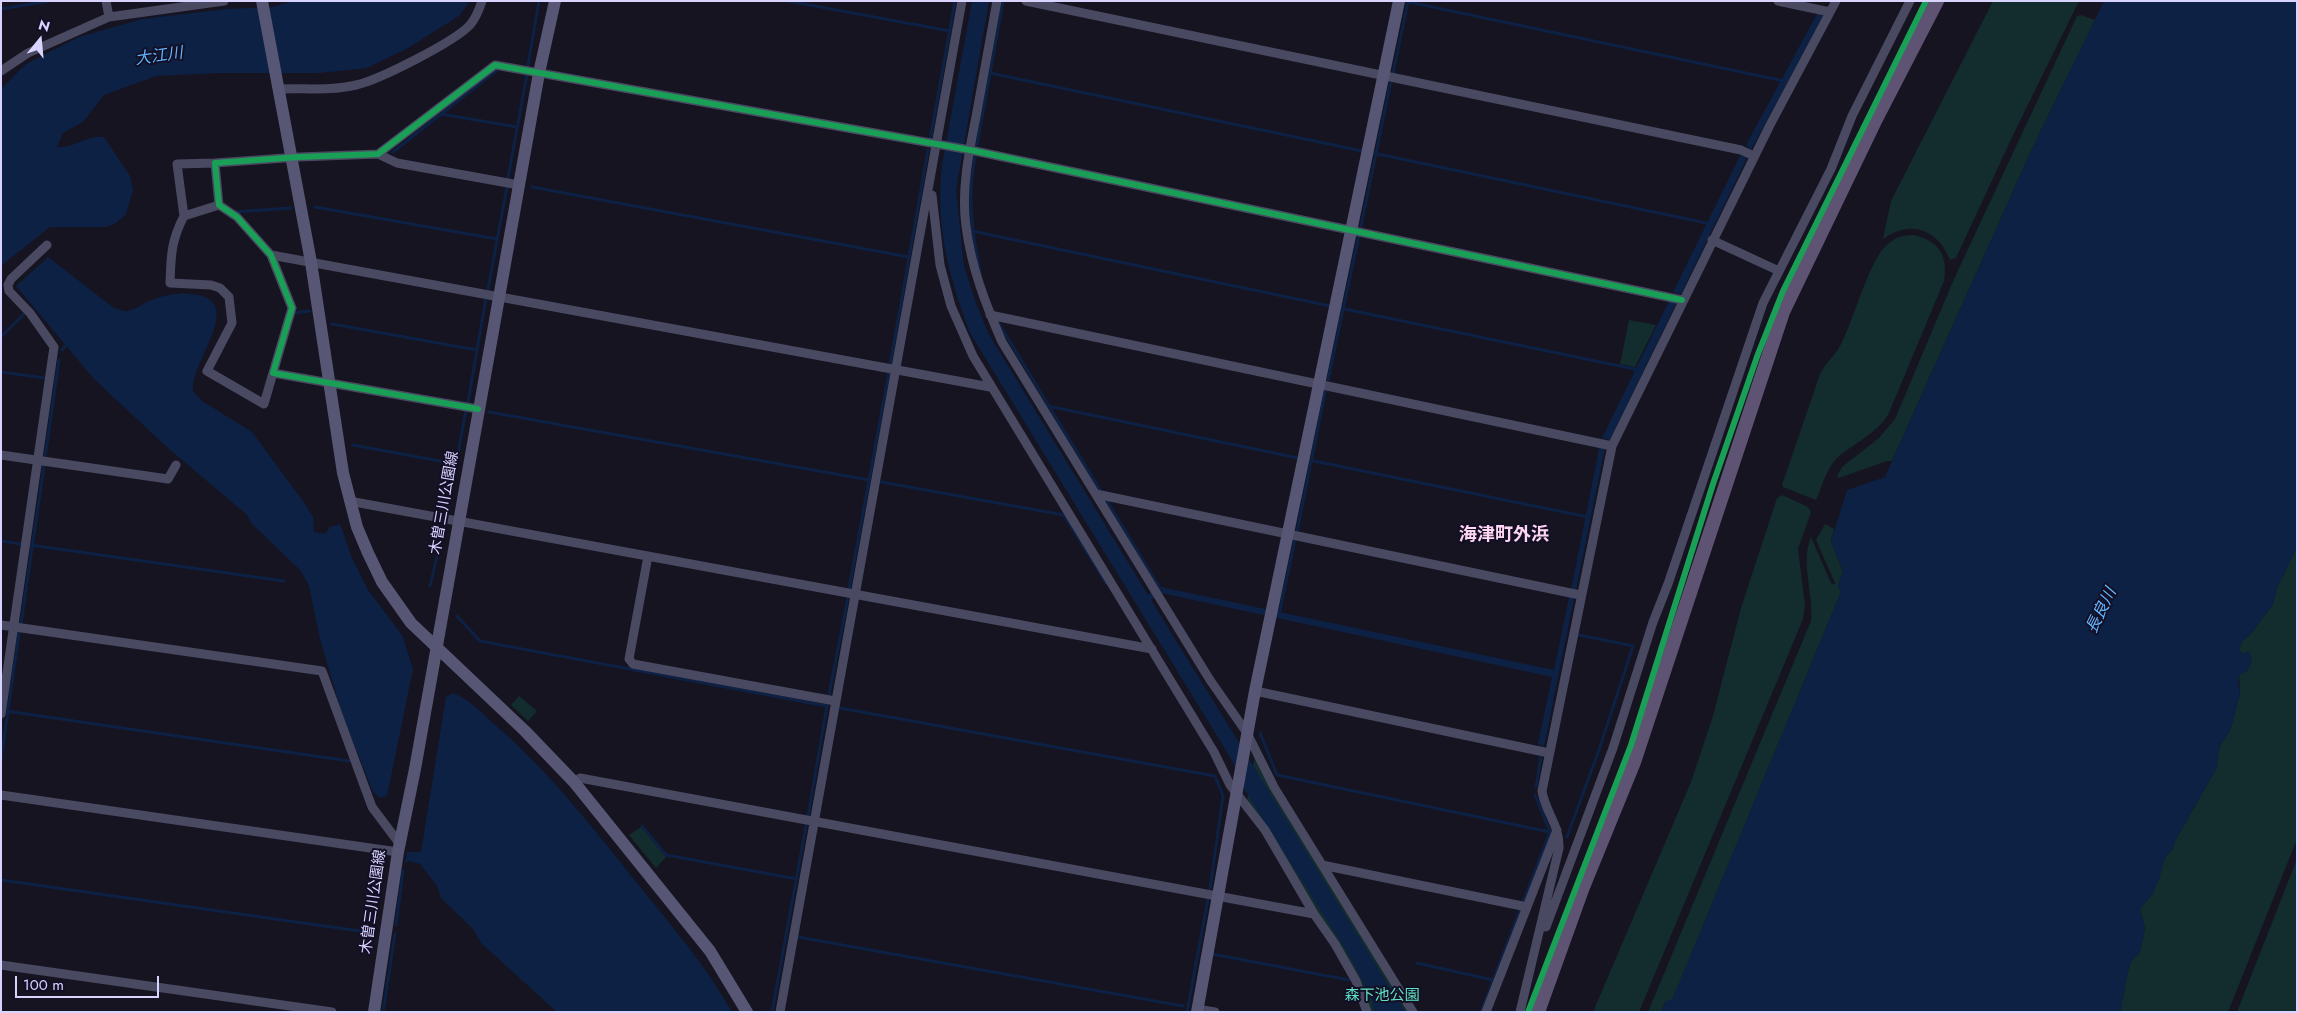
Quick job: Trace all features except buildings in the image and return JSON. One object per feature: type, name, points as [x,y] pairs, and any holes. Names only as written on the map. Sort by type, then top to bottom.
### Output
[{"type":"main road","points":[[1538,1012],[1584,887],[1634,762],[1783,312],[1876,119],[1937,1]]},
{"type":"street","points":[[106,1],[109,17]]},
{"type":"street","points":[[1,71],[28,53],[109,17],[224,1]]},
{"type":"street","points":[[262,1],[311,262],[342,473],[357,527],[382,582],[411,623],[525,731],[574,782],[710,951],[747,1012]]},
{"type":"street","points":[[279,85],[338,88],[356,85],[380,77],[450,39],[469,26],[478,12],[482,1]]},
{"type":"street","name":"木曽三川公園線","points":[[374,1012],[398,847],[437,647],[478,409],[555,1]]},
{"type":"street","points":[[780,1012],[896,370],[939,145],[962,1]]},
{"type":"street","points":[[997,1],[968,149],[964,201],[966,226],[976,276],[990,315],[1002,342],[1156,594],[1247,736],[1274,787],[1413,1012]]},
{"type":"street","points":[[1026,1],[1740,150],[1754,156]]},
{"type":"street","points":[[1215,1012],[1197,1010],[1217,896],[1255,691],[1399,1]]},
{"type":"street","points":[[1778,1],[1830,12]]},
{"type":"street","points":[[1520,1012],[1559,848],[1560,835],[1543,799],[1542,791],[1580,595],[1612,446],[1754,156],[1836,1]]},
{"type":"street","points":[[1535,953],[1614,748],[1653,622],[1668,584],[1763,303],[1831,169],[1852,116],[1910,1]]},
{"type":"street","points":[[378,154],[495,65],[968,149],[1682,300]]},
{"type":"street","points":[[219,205],[237,217],[270,255],[292,308],[264,404],[208,372],[229,332],[233,316],[229,297],[220,288],[211,285],[170,283],[171,252],[175,234],[184,216],[177,164],[378,154],[397,162],[519,185]]},
{"type":"street","points":[[215,163],[219,205]]},
{"type":"street","points":[[931,184],[937,249],[951,306],[973,356],[1214,752],[1230,785],[1265,830],[1314,914],[1336,944],[1352,974],[1367,1012]]},
{"type":"street","points":[[184,216],[219,205]]},
{"type":"street","points":[[1712,240],[1779,271]]},
{"type":"street","points":[[1,714],[54,347],[48,335],[9,291],[8,285],[11,279],[48,245]]},
{"type":"street","points":[[270,255],[990,386]]},
{"type":"street","points":[[990,315],[1320,382],[1612,446]]},
{"type":"street","points":[[273,373],[478,409]]},
{"type":"street","points":[[1,455],[168,479],[176,466]]},
{"type":"street","points":[[1096,494],[1580,595]]},
{"type":"street","points":[[349,501],[1152,649]]},
{"type":"street","points":[[648,556],[629,659],[634,664],[836,701]]},
{"type":"street","points":[[1,625],[322,671],[372,807],[398,847]]},
{"type":"street","points":[[1255,691],[1549,753]]},
{"type":"street","points":[[574,782],[580,778],[1314,914]]},
{"type":"street","points":[[1,795],[398,847]]},
{"type":"street","points":[[1486,1012],[1557,830]]},
{"type":"street","points":[[1322,865],[1527,907]]},
{"type":"street","points":[[1,965],[332,1012]]},
{"type":"green space","points":[[1993,1],[2079,1],[2014,133],[1956,258],[1950,260],[1945,249],[1938,241],[1931,234],[1922,230],[1903,229],[1883,239],[1891,201]]},
{"type":"green space","points":[[2081,15],[2095,20],[2032,149],[1892,461],[1887,461],[1839,478],[1837,476],[1842,467],[1879,438],[1895,419],[1954,279],[2077,16]]},
{"type":"green space","points":[[1915,235],[1931,242],[1940,251],[1945,264],[1944,281],[1888,415],[1877,428],[1833,462],[1816,500],[1783,487],[1782,485],[1820,374],[1847,332],[1874,263],[1880,253],[1893,240],[1903,236]]},
{"type":"green space","points":[[1629,320],[1656,325],[1635,367],[1620,364]]},
{"type":"green space","points":[[1782,495],[1808,507],[1811,512],[1798,549],[1805,605],[1803,619],[1639,1012],[1593,1012],[1691,782],[1713,716],[1741,608],[1777,498]]},
{"type":"green space","points":[[1825,524],[1834,529],[1831,541],[1843,572],[1838,586],[1841,592],[1672,1001],[1666,1001],[1661,1012],[1648,1012],[1811,621],[1807,557],[1811,537],[1831,583],[1834,585],[1835,583],[1816,540]]},
{"type":"green space","points":[[2297,547],[2297,839],[2228,1012],[2120,1012],[2131,961],[2140,952],[2145,929],[2140,909],[2153,893],[2164,859],[2173,848],[2175,841],[2216,769],[2220,746],[2230,730],[2240,694],[2239,675],[2248,670],[2247,652],[2243,654],[2239,650],[2242,641],[2250,635],[2273,604],[2277,588]]},
{"type":"green space","points":[[519,696],[537,711],[528,721],[511,705]]},
{"type":"green space","name":"森下池公園","points":[[1255,755],[1410,1012],[1371,1012],[1318,913],[1247,800]]},
{"type":"green space","points":[[641,827],[666,857],[656,868],[629,835]]},
{"type":"green space","points":[[2297,859],[2297,1012],[2237,1012]]},
{"type":"water","name":"大江川","points":[[293,1],[470,1],[459,16],[408,48],[367,68],[319,73],[219,73],[156,76],[104,95],[83,122],[63,133],[57,147],[69,146],[91,138],[104,137],[130,176],[133,190],[126,214],[116,223],[107,227],[50,227],[1,266],[1,89],[26,64],[79,37],[142,19],[227,9],[273,7]]},
{"type":"water","points":[[972,1],[989,1],[956,190],[964,266],[988,333],[1148,595],[1158,587],[1161,587],[1554,670],[1569,597],[1574,598],[1544,747],[1538,744],[1552,677],[1161,593],[1151,600],[1405,1012],[1374,1012],[1371,998],[1350,957],[1244,789],[1233,762],[970,333],[950,271],[942,230],[940,187],[942,165]]},
{"type":"water","name":"長良川","points":[[2104,1],[2297,1],[2297,547],[2277,588],[2273,604],[2250,635],[2242,641],[2239,650],[2243,654],[2249,651],[2252,661],[2248,670],[2239,675],[2240,694],[2230,730],[2220,746],[2216,769],[2175,841],[2173,848],[2164,859],[2160,877],[2153,893],[2140,909],[2145,929],[2140,952],[2131,961],[2120,1012],[1661,1012],[1666,1001],[1672,1000],[1841,592],[1838,586],[1843,571],[1831,541],[1847,490],[1885,477],[2032,149]]},
{"type":"water","points":[[1818,12],[1823,16],[1751,150],[1746,145]]},
{"type":"water","points":[[1741,154],[1747,158],[1681,294],[1673,292]]},
{"type":"water","points":[[48,257],[114,308],[128,311],[154,299],[180,294],[191,294],[208,298],[215,307],[216,319],[213,333],[194,378],[193,391],[202,401],[252,432],[313,517],[314,532],[325,534],[330,527],[340,524],[352,558],[368,590],[402,635],[413,669],[387,796],[380,798],[373,792],[342,714],[320,639],[309,586],[301,571],[252,524],[246,514],[168,448],[94,379],[16,286]]},
{"type":"water","points":[[1670,299],[1676,304],[1610,440],[1602,438]]},
{"type":"water","points":[[1600,444],[1605,448],[1576,590],[1571,590]]},
{"type":"water","points":[[453,693],[475,707],[515,743],[570,801],[688,946],[732,1012],[557,1012],[482,944],[473,929],[441,898],[437,886],[420,864],[410,861],[405,863],[407,852],[421,852],[446,697]]},
{"type":"waterway","points":[[1,9],[50,1]]},
{"type":"waterway","points":[[528,65],[539,1]]},
{"type":"waterway","points":[[788,1],[950,31]]},
{"type":"waterway","points":[[930,140],[955,1]]},
{"type":"waterway","points":[[1404,1],[1784,81]]},
{"type":"waterway","points":[[977,145],[1003,2]]},
{"type":"waterway","points":[[1393,73],[1408,2]]},
{"type":"waterway","points":[[496,71],[441,114],[517,127]]},
{"type":"waterway","points":[[990,73],[1362,151]]},
{"type":"waterway","points":[[508,178],[527,74]]},
{"type":"waterway","points":[[1361,226],[1391,81]]},
{"type":"waterway","points":[[393,152],[441,114]]},
{"type":"waterway","points":[[890,365],[928,150]]},
{"type":"waterway","points":[[1373,153],[1711,224]]},
{"type":"waterway","points":[[975,158],[971,200],[980,271]]},
{"type":"waterway","points":[[488,289],[507,187]]},
{"type":"waterway","points":[[532,187],[909,257]]},
{"type":"waterway","points":[[315,207],[497,239]]},
{"type":"waterway","points":[[234,212],[291,208]]},
{"type":"waterway","points":[[972,231],[1330,306]]},
{"type":"waterway","points":[[1328,380],[1359,235]]},
{"type":"waterway","points":[[468,402],[486,298]]},
{"type":"waterway","points":[[1340,308],[1639,370]]},
{"type":"waterway","points":[[293,315],[294,313],[309,311]]},
{"type":"waterway","points":[[1,337],[24,314]]},
{"type":"waterway","points":[[998,322],[1100,490]]},
{"type":"waterway","points":[[332,324],[477,350]]},
{"type":"waterway","points":[[62,350],[66,345]]},
{"type":"waterway","points":[[45,458],[59,360]]},
{"type":"waterway","points":[[1,372],[45,378]]},
{"type":"waterway","points":[[849,589],[889,372]]},
{"type":"waterway","points":[[1297,532],[1326,388]]},
{"type":"waterway","points":[[1048,406],[1298,458]]},
{"type":"waterway","points":[[447,514],[466,410]]},
{"type":"waterway","points":[[489,412],[869,480]]},
{"type":"waterway","points":[[353,445],[456,464]]},
{"type":"waterway","points":[[1309,460],[1588,517]]},
{"type":"waterway","points":[[21,624],[44,466]]},
{"type":"waterway","points":[[881,482],[1064,515],[1106,583]]},
{"type":"waterway","points":[[1107,501],[1161,590]]},
{"type":"waterway","points":[[430,586],[445,523]]},
{"type":"waterway","points":[[1279,615],[1295,540]]},
{"type":"waterway","points":[[1,541],[21,544]]},
{"type":"waterway","points":[[30,545],[284,581]]},
{"type":"waterway","points":[[829,695],[848,597]]},
{"type":"waterway","points":[[457,616],[480,641],[827,706]]},
{"type":"waterway","points":[[1,760],[19,633]]},
{"type":"waterway","points":[[1567,837],[1599,750],[1633,646],[1579,635]]},
{"type":"waterway","points":[[808,816],[827,706]]},
{"type":"waterway","points":[[840,708],[1215,776],[1223,796],[1210,889]]},
{"type":"waterway","points":[[6,711],[349,761]]},
{"type":"waterway","points":[[1260,733],[1277,775],[1550,832]]},
{"type":"waterway","points":[[1536,787],[1541,756]]},
{"type":"waterway","points":[[1523,902],[1550,832],[1535,795]]},
{"type":"waterway","points":[[642,826],[666,855],[797,879]]},
{"type":"waterway","points":[[772,1012],[806,826]]},
{"type":"waterway","points":[[396,925],[403,871]]},
{"type":"waterway","points":[[1,880],[374,933]]},
{"type":"waterway","points":[[1187,1012],[1208,899]]},
{"type":"waterway","points":[[1481,1012],[1520,910]]},
{"type":"waterway","points":[[383,1012],[395,934]]},
{"type":"waterway","points":[[798,937],[1183,1006]]},
{"type":"waterway","points":[[1212,954],[1349,980]]},
{"type":"waterway","points":[[1417,963],[1493,980]]},
{"type":"cycle path","points":[[1528,1012],[1631,745],[1713,484],[1758,354],[1783,291],[1926,1]]},
{"type":"cycle path","points":[[478,409],[273,373],[292,308],[271,255],[237,217],[219,205],[215,163],[378,154],[495,65],[970,150],[1682,300]]},
{"type":"district","name":"海津町外浜","points":[[1504,536]]}]
